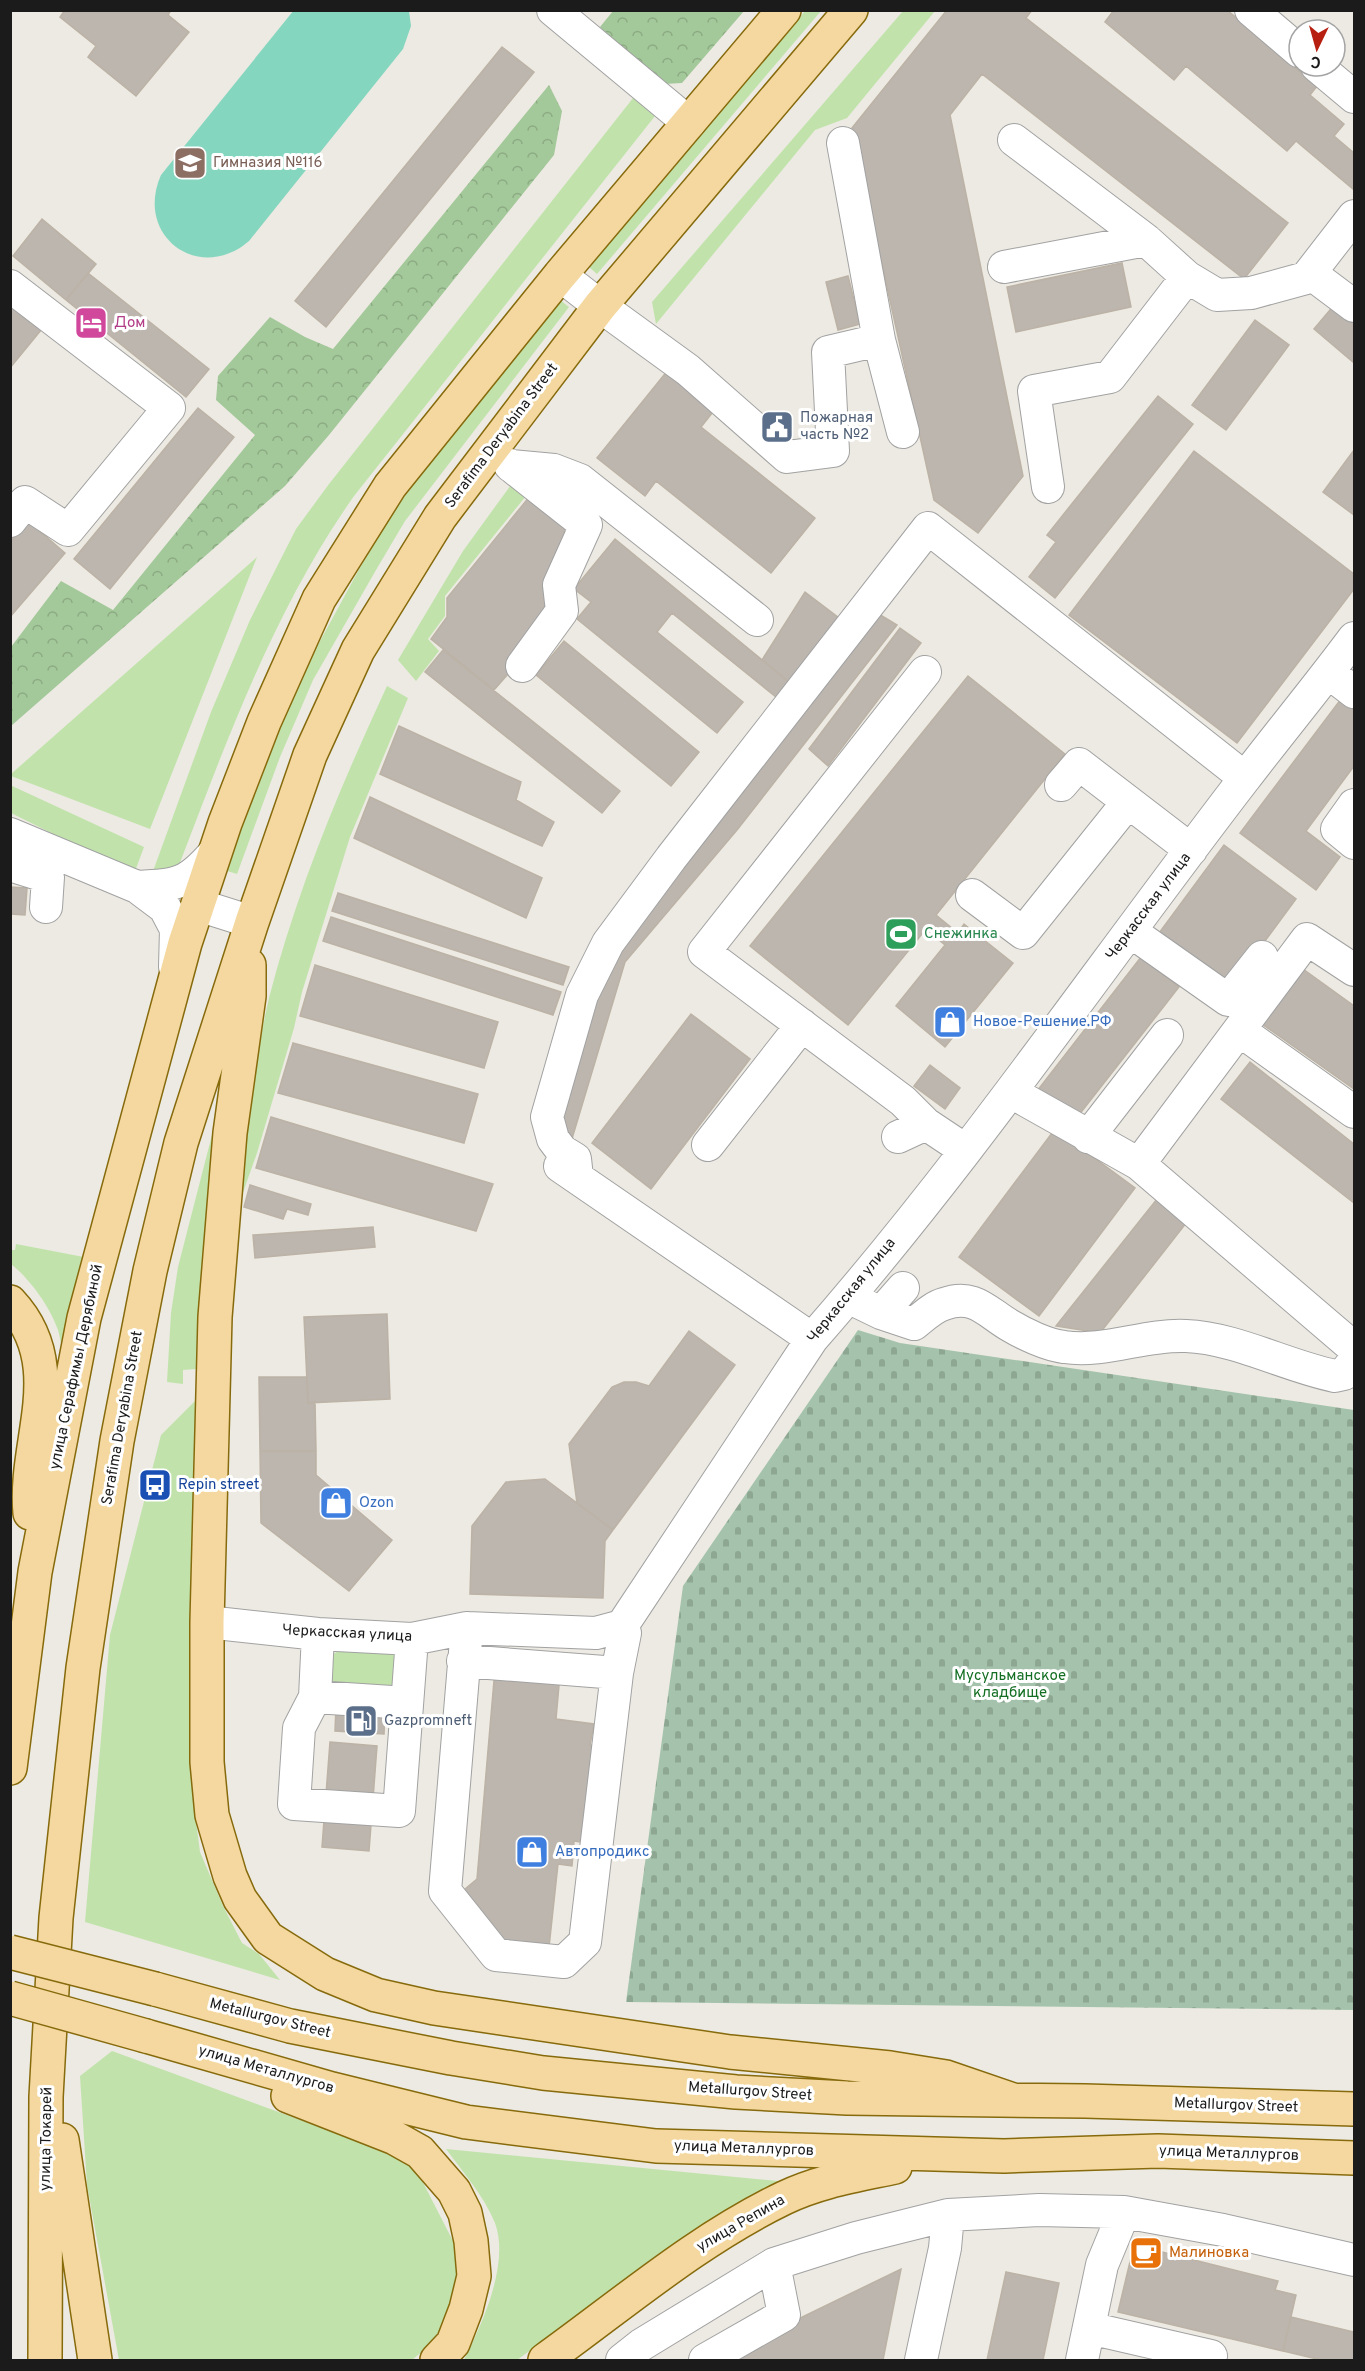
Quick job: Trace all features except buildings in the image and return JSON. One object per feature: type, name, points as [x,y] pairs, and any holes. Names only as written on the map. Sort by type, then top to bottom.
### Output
[{"type":"main road","points":[[198,905],[215,852],[264,722],[319,599],[390,486],[560,275],[784,10]]},
{"type":"main road","name":"Serafima Deryabina Street","points":[[56,1918],[83,1668],[117,1441],[147,1282],[182,1143],[250,926],[310,754],[358,650],[440,517],[501,459],[600,306],[851,10]]},
{"type":"main road","name":"улица Серафимы Дерябиной","points":[[10,1768],[35,1572],[84,1318],[174,982],[198,905]]},
{"type":"main road","points":[[250,926],[249,996],[230,1133],[215,1317],[207,1622],[207,1762],[212,1815],[227,1866],[240,1899],[268,1938],[325,1974],[376,1995],[434,2008],[730,2052],[890,2068],[946,2077],[1013,2100]]},
{"type":"main road","points":[[10,1302],[19,1311],[32,1332],[38,1351],[42,1382],[42,1403],[28,1493],[35,1572]]},
{"type":"main road","name":"улица Токарей","points":[[45,2361],[46,2097],[56,1918]]},
{"type":"main road","name":"Metallurgov Street","points":[[10,1952],[290,2026],[543,2073],[736,2092],[847,2098],[1354,2109]]},
{"type":"main road","points":[[10,1998],[146,2036],[215,2071],[303,2101],[394,2138],[420,2152],[444,2177],[465,2213],[471,2241],[474,2276],[466,2310],[453,2343],[437,2361]]},
{"type":"main road","name":"улица Металлургов","points":[[146,2036],[388,2103],[466,2122],[538,2133],[656,2146],[1004,2156],[1158,2151],[1354,2158]]},
{"type":"main road","points":[[46,2097],[64,2144],[95,2361]]},
{"type":"main road","points":[[1291,2157],[1354,2146]]},
{"type":"main road","name":"улица Репина","points":[[545,2361],[698,2248],[786,2197],[842,2178],[895,2167],[1004,2156]]},
{"type":"street","points":[[553,10],[688,123]]},
{"type":"street","points":[[1251,10],[1287,41]]},
{"type":"street","points":[[1331,78],[1354,98]]},
{"type":"street","points":[[1014,140],[1146,240],[1188,277],[1216,295],[1251,293],[1306,278],[1354,216]]},
{"type":"street","points":[[843,142],[879,340],[903,432]]},
{"type":"street","points":[[1004,267],[1146,240]]},
{"type":"street","points":[[1310,273],[1354,306]]},
{"type":"street","points":[[560,275],[682,365],[787,457],[833,451],[828,352],[879,340]]},
{"type":"street","points":[[1048,487],[1034,391],[1110,377],[1188,277]]},
{"type":"street","points":[[10,286],[169,408],[68,530],[25,502],[10,521]]},
{"type":"street","points":[[501,459],[554,470],[580,480],[757,620]]},
{"type":"street","points":[[501,459],[586,525],[559,585],[562,610],[522,666]]},
{"type":"street","points":[[812,1339],[566,1170],[575,1159],[562,1151],[553,1139],[547,1117],[582,995],[608,943],[671,858],[928,528],[1245,778]]},
{"type":"street","points":[[1346,655],[1354,692]]},
{"type":"street","name":"Черкасская улица","points":[[207,1622],[318,1635],[412,1639],[467,1628],[596,1633],[622,1626],[812,1339],[1011,1092],[1245,778],[1346,655]]},
{"type":"street","points":[[926,672],[704,952],[903,1101],[926,1124],[965,1150]]},
{"type":"street","points":[[1061,785],[1079,764],[1191,850]]},
{"type":"street","points":[[972,895],[1023,933],[1128,802]]},
{"type":"street","points":[[1354,805],[1337,829],[1354,843]]},
{"type":"street","points":[[10,834],[137,887],[165,908],[176,929],[174,982]]},
{"type":"street","points":[[137,887],[170,885],[186,880],[199,871],[215,852]]},
{"type":"street","points":[[10,865],[48,877],[46,908]]},
{"type":"street","points":[[198,905],[250,926]]},
{"type":"street","points":[[1131,931],[1228,1000],[1262,957]]},
{"type":"street","points":[[1139,1164],[1307,939],[1354,970]]},
{"type":"street","points":[[708,1145],[802,1025]]},
{"type":"street","points":[[1239,1030],[1354,1112]]},
{"type":"street","points":[[1088,1137],[1167,1035]]},
{"type":"street","points":[[1011,1092],[1139,1164],[1354,1348]]},
{"type":"street","points":[[898,1137],[926,1124]]},
{"type":"street","points":[[881,1313],[903,1288]]},
{"type":"street","points":[[848,1297],[881,1313],[914,1324],[942,1304],[969,1302],[981,1304],[1008,1324],[1062,1347],[1101,1348],[1145,1338],[1188,1336],[1214,1340],[1335,1376],[1344,1374],[1354,1361]]},
{"type":"street","points":[[467,1628],[445,1892],[496,1955],[564,1962],[585,1942],[617,1673],[625,1633],[622,1626]]},
{"type":"street","points":[[318,1635],[315,1697],[299,1728],[294,1804],[399,1811],[412,1639]]},
{"type":"street","points":[[463,1661],[617,1673]]},
{"type":"street","points":[[315,1697],[407,1703]]},
{"type":"street","points":[[622,2361],[641,2345],[774,2264],[856,2238],[948,2215],[1039,2211],[1124,2212],[1223,2230],[1354,2260]]},
{"type":"street","points":[[1082,2361],[1102,2265],[1124,2212]]},
{"type":"street","points":[[921,2361],[945,2248],[948,2215]]},
{"type":"street","points":[[705,2361],[784,2315],[774,2264]]},
{"type":"street","points":[[1089,2328],[1211,2356]]},
{"type":"green space","points":[[294,10],[409,11],[411,26],[403,49],[249,241],[230,253],[210,257],[192,255],[176,247],[164,234],[156,217],[155,197],[161,175]]},
{"type":"green space","points":[[613,11],[744,11],[682,83],[664,84],[600,27]]},
{"type":"green space","points":[[805,11],[821,11],[597,274],[589,267]]},
{"type":"green space","points":[[903,11],[935,11],[847,118],[815,130],[656,324],[652,302]]},
{"type":"green space","points":[[549,85],[562,111],[554,155],[329,435],[285,486],[11,726],[11,647],[61,581],[113,610],[255,435],[216,400],[218,376],[270,317],[305,337],[333,349]]},
{"type":"green space","points":[[637,93],[659,111],[354,496],[325,540],[299,585],[253,679],[176,873],[152,874],[211,712],[250,620],[296,529]]},
{"type":"green space","points":[[560,300],[569,307],[405,521],[376,570],[313,680],[280,757],[237,874],[224,870],[300,678],[362,564],[395,510],[432,458]]},
{"type":"green space","points":[[513,482],[530,491],[445,596],[445,616],[428,639],[439,651],[416,681],[398,660],[463,551]]},
{"type":"green space","points":[[257,557],[150,829],[11,776],[11,774]]},
{"type":"green space","points":[[387,686],[408,698],[350,837],[302,992],[294,1028],[257,1153],[240,1201],[242,1168],[260,1041],[280,958],[321,839]]},
{"type":"green space","points":[[10,785],[144,847],[134,874],[11,813]]},
{"type":"green space","points":[[213,1131],[196,1369],[183,1370],[183,1384],[167,1382],[171,1313],[178,1267]]},
{"type":"green space","points":[[16,1244],[89,1258],[64,1363],[58,1330],[50,1312],[32,1285],[11,1264],[10,1250],[15,1250]]},
{"type":"green space","name":"Мусульманское кладбище","points":[[858,1330],[900,1343],[1354,1410],[1354,2010],[626,2002],[683,1586]]},
{"type":"green space","points":[[199,1397],[193,1799],[200,1852],[242,1943],[259,1954],[280,1980],[85,1922],[110,1635],[161,1435]]},
{"type":"green space","points":[[345,1648],[394,1654],[396,1680],[390,1689],[332,1683],[333,1654]]},
{"type":"green space","points":[[112,2051],[412,2161],[454,2243],[458,2277],[449,2319],[424,2350],[412,2360],[119,2360],[87,2185],[80,2076]]},
{"type":"green space","points":[[446,2149],[788,2182],[714,2217],[517,2360],[464,2360],[479,2329],[492,2293],[497,2275],[499,2239],[495,2223],[485,2203]]},
{"type":"place","name":"Гимназия №116","points":[[190,163]]},
{"type":"place","name":"Дом","points":[[91,323]]},
{"type":"place","name":"Пожарная часть №2","points":[[777,427]]},
{"type":"place","name":"Снежинка","points":[[901,934]]},
{"type":"place","name":"Новое-Решение.РФ","points":[[950,1022]]},
{"type":"place","name":"Repin street","points":[[155,1485]]},
{"type":"place","name":"Ozon","points":[[336,1503]]},
{"type":"place","name":"Gazpromneft","points":[[361,1721]]},
{"type":"place","name":"Автопродикс","points":[[532,1852]]},
{"type":"place","name":"Малиновка","points":[[1146,2253]]}]
